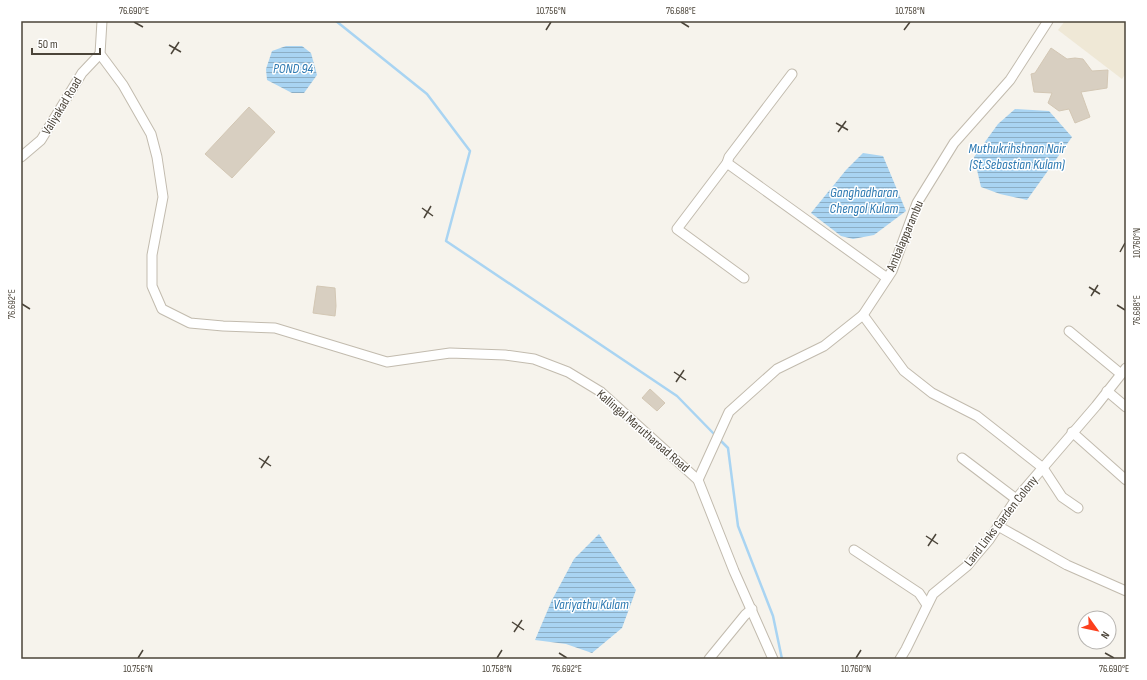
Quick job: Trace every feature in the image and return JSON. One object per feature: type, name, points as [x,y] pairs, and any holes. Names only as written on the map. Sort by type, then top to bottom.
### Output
[{"type":"street","points":[[100,54],[102,21]]},
{"type":"street","name":"Ambalapparambu","points":[[698,480],[728,412],[777,369],[824,346],[863,315],[892,271],[917,203],[954,143],[1010,80],[1048,21]]},
{"type":"street","name":"Valiyakad Road","points":[[21,156],[42,140],[82,73],[100,54]]},
{"type":"street","name":"Kallingal Marutharoad Road","points":[[100,54],[122,85],[151,134],[157,157],[163,197],[152,255],[152,286],[162,309],[190,323],[275,328],[387,362],[450,353],[505,355],[534,359],[568,372],[601,392],[698,480],[734,571],[773,659]]},
{"type":"street","points":[[744,278],[677,229],[792,74]]},
{"type":"street","points":[[727,163],[887,278]]},
{"type":"street","points":[[863,315],[904,371],[932,393],[977,416],[1044,468],[1062,497],[1078,508]]},
{"type":"street","points":[[1069,331],[1123,371]]},
{"type":"street","name":"Land Links Garden Colony","points":[[900,659],[933,594],[967,566],[988,540],[1016,498],[1044,468],[1123,371]]},
{"type":"street","points":[[1107,391],[1126,407]]},
{"type":"street","points":[[1072,432],[1126,480]]},
{"type":"street","points":[[962,458],[1016,498]]},
{"type":"street","points":[[998,526],[1067,565],[1126,591]]},
{"type":"street","points":[[854,550],[919,593],[927,605]]},
{"type":"street","points":[[709,659],[741,619],[752,609]]},
{"type":"shaded area","points":[[1065,21],[1126,21],[1126,73],[1122,79],[1058,30]]},
{"type":"water","name":"POND 94","points":[[286,46],[302,46],[311,53],[317,75],[304,93],[292,93],[267,80],[266,69],[272,51]]},
{"type":"water","name":"Muthukrihshnan Nair (St.Sebastian Kulam)","points":[[1015,109],[1049,111],[1072,137],[1027,200],[1000,194],[981,187],[974,157],[998,124]]},
{"type":"water","name":"Ganghadharan Chengol Kulam","points":[[863,153],[883,156],[906,211],[874,235],[853,239],[841,236],[811,213],[846,170]]},
{"type":"water","name":"Variyathu Kulam","points":[[599,534],[636,590],[622,628],[592,653],[566,644],[535,640],[552,600],[574,559]]},
{"type":"building","points":[[1051,48],[1067,59],[1083,59],[1092,71],[1108,70],[1107,88],[1081,92],[1090,117],[1075,123],[1069,109],[1059,111],[1048,103],[1052,93],[1034,92],[1031,74],[1035,73]]},
{"type":"building","points":[[249,107],[275,132],[232,178],[205,154]]},
{"type":"building","points":[[317,286],[335,288],[335,316],[313,313]]},
{"type":"building","points":[[650,389],[665,403],[657,411],[642,398]]},
{"type":"waterway","points":[[336,21],[427,94],[470,151],[446,241],[677,396],[716,436]]},
{"type":"waterway","points":[[720,440],[728,448],[738,526],[773,616],[782,659]]}]
